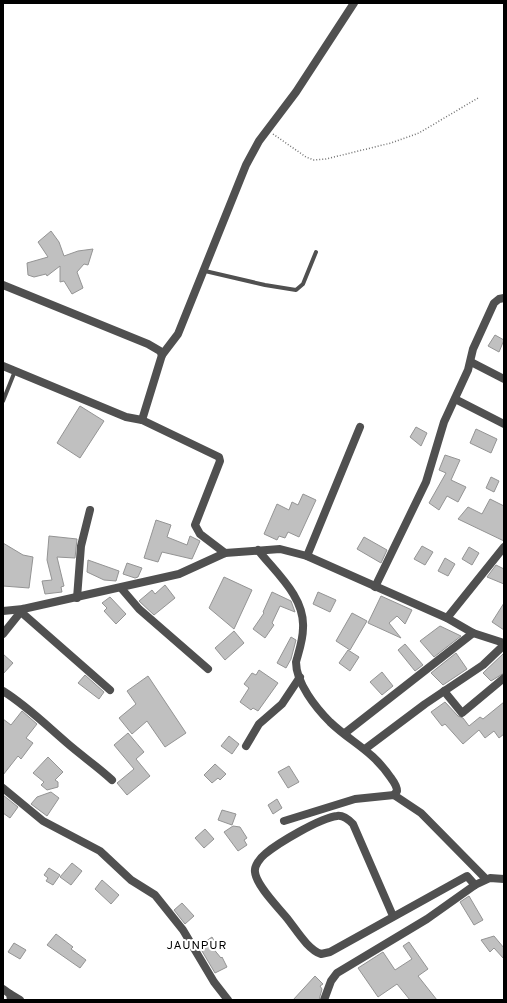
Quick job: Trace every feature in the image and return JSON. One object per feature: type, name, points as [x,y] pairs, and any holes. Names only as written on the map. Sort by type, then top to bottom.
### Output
[{"type":"street","points":[[142,420],[162,355],[178,334],[205,271],[246,165],[267,130],[296,92],[354,3]]},
{"type":"street","points":[[3,285],[148,344],[160,351],[162,355]]},
{"type":"street","points":[[375,587],[426,482],[441,429],[471,362],[473,349],[494,303],[499,299],[504,298]]},
{"type":"street","points":[[471,362],[504,379]]},
{"type":"street","points":[[3,366],[126,417],[142,420],[219,456],[220,461],[195,525],[200,534],[225,553]]},
{"type":"street","points":[[455,399],[504,424]]},
{"type":"street","points":[[307,556],[360,427]]},
{"type":"street","points":[[77,598],[80,552],[90,510]]},
{"type":"street","points":[[447,618],[504,547]]},
{"type":"street","points":[[3,610],[22,611],[178,574],[225,553],[280,549],[307,556],[447,618],[473,633],[504,644],[483,665],[444,691],[366,749]]},
{"type":"street","points":[[258,550],[292,590],[301,608],[304,626],[296,662],[300,677],[310,696],[331,722],[366,749],[383,766],[396,786],[397,791],[394,795]]},
{"type":"street","points":[[122,588],[139,609],[208,669]]},
{"type":"street","points":[[3,634],[22,611]]},
{"type":"street","points":[[22,611],[110,690]]},
{"type":"street","points":[[345,733],[473,633]]},
{"type":"street","points":[[246,746],[259,724],[282,704],[300,677]]},
{"type":"street","points":[[444,691],[462,713],[504,678]]},
{"type":"street","points":[[3,691],[24,704],[65,741],[96,765],[112,780]]},
{"type":"street","points":[[3,788],[43,821],[100,851],[131,880],[155,895],[183,930],[214,982],[228,1000]]},
{"type":"street","points":[[284,821],[355,799],[394,795],[421,813],[486,879]]},
{"type":"street","points":[[393,916],[353,824],[344,817],[337,816],[326,819],[302,831],[265,854],[256,867],[255,873],[264,888],[316,952],[322,954],[330,952],[466,876],[475,884]]},
{"type":"street","points":[[324,1000],[331,981],[337,973],[427,918],[475,884],[486,879],[504,879]]},
{"type":"street","points":[[3,990],[11,997],[20,1000]]},
{"type":"lane","points":[[205,271],[266,285],[296,290],[303,284],[316,252]]},
{"type":"lane","points":[[3,401],[16,371]]},
{"type":"path","points":[[267,130],[306,157],[314,160],[326,159],[391,143],[418,133],[478,98]]},
{"type":"building","points":[[51,231],[59,242],[64,256],[78,251],[93,249],[88,265],[84,264],[77,272],[83,288],[72,294],[64,281],[60,282],[60,266],[47,276],[46,274],[34,277],[28,275],[27,263],[48,257],[38,242]]},
{"type":"building","points":[[495,335],[504,340],[499,352],[488,346]]},
{"type":"building","points":[[80,406],[104,421],[80,458],[57,443]]},
{"type":"building","points":[[416,427],[427,433],[421,446],[410,437]]},
{"type":"building","points":[[476,429],[497,439],[491,453],[470,443]]},
{"type":"building","points":[[445,455],[460,460],[451,480],[466,487],[458,502],[447,496],[439,510],[429,503],[446,473],[439,470]]},
{"type":"building","points":[[491,477],[499,481],[494,492],[486,488]]},
{"type":"building","points":[[303,494],[316,500],[299,537],[288,532],[285,538],[279,536],[277,540],[264,534],[277,504],[289,510],[292,502],[298,505]]},
{"type":"building","points":[[490,499],[504,506],[504,541],[458,519],[468,507],[482,514]]},
{"type":"building","points":[[156,520],[171,525],[167,537],[187,545],[190,536],[200,541],[192,559],[162,552],[158,562],[144,558]]},
{"type":"building","points":[[49,536],[77,539],[75,558],[57,557],[64,586],[61,587],[62,592],[45,594],[42,581],[52,580],[47,560]]},
{"type":"building","points":[[364,537],[387,550],[381,563],[357,549]]},
{"type":"building","points":[[3,543],[23,555],[33,557],[29,588],[3,586]]},
{"type":"building","points":[[422,546],[433,552],[425,565],[414,559]]},
{"type":"building","points":[[469,547],[479,553],[472,565],[462,559]]},
{"type":"building","points":[[445,558],[455,564],[448,576],[438,571]]},
{"type":"building","points":[[88,560],[119,571],[116,581],[104,580],[87,572]]},
{"type":"building","points":[[127,563],[142,568],[138,577],[135,578],[123,574]]},
{"type":"building","points":[[496,565],[504,569],[504,584],[487,577]]},
{"type":"building","points":[[224,577],[252,590],[234,629],[209,608]]},
{"type":"building","points":[[165,585],[175,598],[154,615],[139,601],[152,590],[155,594]]},
{"type":"building","points":[[272,592],[291,601],[295,612],[280,606],[272,623],[274,625],[265,638],[253,629],[264,613],[263,612]]},
{"type":"building","points":[[318,592],[336,600],[330,612],[313,604]]},
{"type":"building","points":[[381,596],[412,610],[405,624],[397,616],[389,623],[401,638],[368,623]]},
{"type":"building","points":[[110,597],[126,614],[116,624],[104,611],[107,608],[102,603]]},
{"type":"building","points":[[504,603],[504,630],[492,622]]},
{"type":"building","points":[[352,613],[367,621],[350,650],[336,641]]},
{"type":"building","points":[[440,626],[461,636],[434,657],[420,641]]},
{"type":"building","points":[[234,631],[244,643],[225,660],[215,648]]},
{"type":"building","points":[[291,637],[296,640],[291,659],[286,668],[277,663]]},
{"type":"building","points":[[405,644],[423,665],[415,671],[398,650]]},
{"type":"building","points":[[348,650],[359,657],[350,671],[339,663]]},
{"type":"building","points":[[456,653],[467,669],[443,685],[431,673]]},
{"type":"building","points":[[504,653],[504,673],[491,681],[483,673]]},
{"type":"building","points":[[3,654],[13,663],[3,674]]},
{"type":"building","points":[[259,670],[278,683],[258,711],[253,708],[251,710],[240,702],[249,688],[244,684],[252,673],[256,675]]},
{"type":"building","points":[[382,672],[393,686],[382,695],[370,682]]},
{"type":"building","points":[[85,675],[104,692],[99,699],[78,683]]},
{"type":"building","points":[[148,676],[186,733],[165,747],[147,721],[132,734],[119,718],[136,704],[127,691]]},
{"type":"building","points":[[445,702],[458,716],[463,718],[469,726],[480,717],[483,719],[504,702],[504,734],[499,738],[494,731],[485,738],[479,730],[463,744],[445,724],[442,726],[431,712]]},
{"type":"building","points":[[22,711],[37,724],[26,738],[33,743],[21,759],[18,756],[3,775],[3,719],[11,725]]},
{"type":"building","points":[[128,733],[144,752],[136,759],[150,776],[127,795],[117,783],[134,769],[114,745]]},
{"type":"building","points":[[229,736],[239,744],[232,754],[221,746]]},
{"type":"building","points":[[48,757],[63,772],[55,780],[58,782],[58,787],[47,790],[41,785],[44,782],[33,773]]},
{"type":"building","points":[[215,764],[226,774],[220,780],[218,778],[212,783],[204,775]]},
{"type":"building","points":[[289,766],[299,782],[288,788],[278,772]]},
{"type":"building","points":[[51,792],[59,798],[47,816],[31,804],[37,797]]},
{"type":"building","points":[[3,795],[18,807],[10,818],[3,813]]},
{"type":"building","points":[[277,799],[282,808],[273,814],[268,805]]},
{"type":"building","points":[[222,810],[236,814],[232,825],[218,820]]},
{"type":"building","points":[[233,826],[240,827],[247,838],[244,840],[247,845],[238,851],[224,832]]},
{"type":"building","points":[[205,829],[214,839],[204,848],[195,838]]},
{"type":"building","points":[[72,863],[82,871],[71,885],[60,877]]},
{"type":"building","points":[[49,868],[60,875],[53,885],[46,881],[48,878],[44,875]]},
{"type":"building","points":[[102,880],[119,895],[111,904],[95,889]]},
{"type":"building","points":[[469,896],[483,920],[474,925],[460,902]]},
{"type":"building","points":[[182,903],[194,916],[185,924],[174,910]]},
{"type":"building","points":[[56,934],[73,947],[71,949],[86,960],[80,968],[47,945]]},
{"type":"building","points":[[494,936],[504,948],[504,959],[494,948],[490,952],[481,940]]},
{"type":"building","points":[[212,937],[216,944],[212,947],[221,958],[222,957],[227,967],[215,973],[199,946]]},
{"type":"building","points":[[409,942],[428,969],[418,976],[437,1000],[410,1000],[397,984],[378,997],[358,968],[383,952],[395,970],[412,959],[403,946]]},
{"type":"building","points":[[14,943],[26,950],[20,959],[8,952]]},
{"type":"building","points":[[315,976],[323,984],[320,986],[322,989],[319,1000],[293,1000]]},
{"type":"district","name":"JAUNPUR","points":[[197,946]]}]
